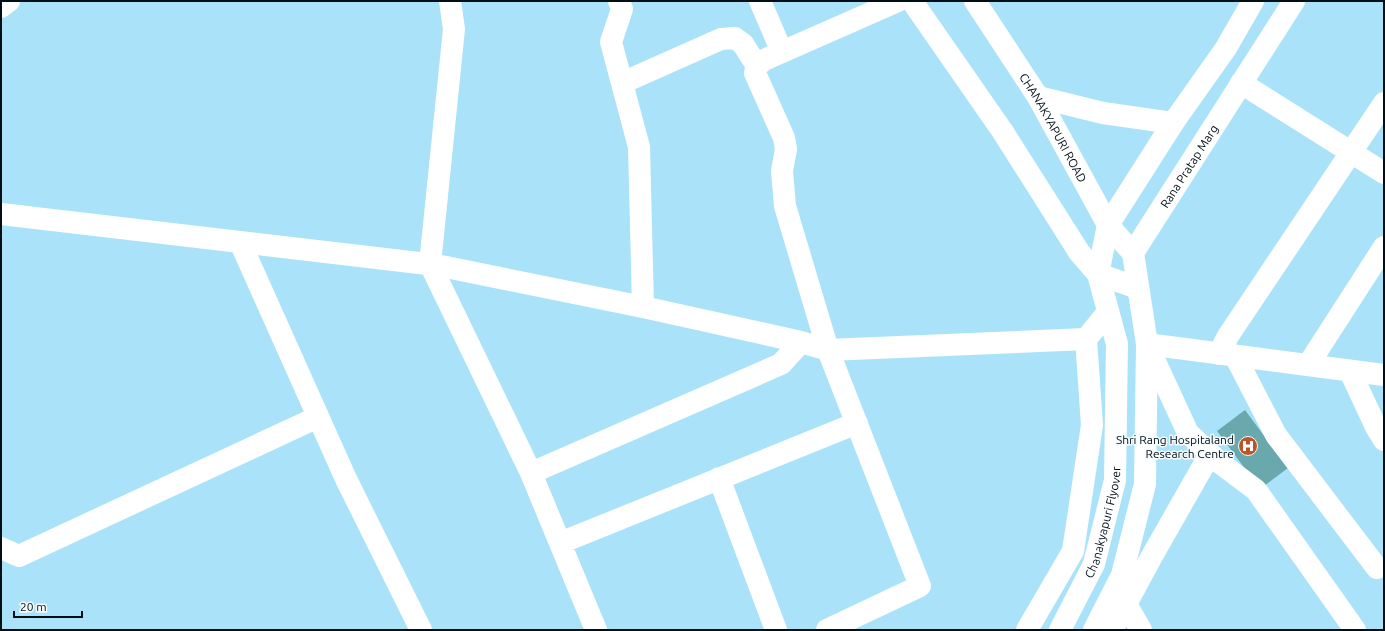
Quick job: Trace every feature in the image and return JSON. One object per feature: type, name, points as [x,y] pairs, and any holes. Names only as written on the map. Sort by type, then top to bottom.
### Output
[{"type":"street","points":[[1,7],[9,1]]},
{"type":"street","points":[[450,1],[454,30],[430,264],[531,473],[560,543],[590,628]]},
{"type":"street","points":[[619,1],[622,9],[611,42],[639,147],[643,307]]},
{"type":"street","points":[[760,1],[782,52]]},
{"type":"street","points":[[827,630],[920,586],[828,350],[785,206],[782,171],[786,149],[784,138],[754,73],[757,66],[764,60],[898,1]]},
{"type":"street","points":[[912,1],[1003,132],[1078,252],[1098,274],[1138,288]]},
{"type":"street","name":"CHANAKYAPURI ROAD","points":[[975,1],[1038,97],[1108,226],[1133,253]]},
{"type":"street","points":[[1027,630],[1072,551],[1092,425],[1086,339],[1108,312],[1098,274],[1108,226],[1173,123],[1226,48],[1253,1]]},
{"type":"street","name":"Rana Pratap Marg","points":[[1133,253],[1294,1]]},
{"type":"street","points":[[622,83],[721,39],[735,38],[743,44],[757,66]]},
{"type":"street","points":[[1241,83],[1384,173]]},
{"type":"street","points":[[1038,97],[1103,113],[1173,123]]},
{"type":"street","points":[[1377,568],[1276,435],[1227,355],[1228,336],[1384,103]]},
{"type":"street","points":[[1,214],[430,264],[643,307],[801,342],[828,350],[1086,339]]},
{"type":"street","points":[[240,242],[346,479],[421,630]]},
{"type":"street","points":[[1308,365],[1384,247]]},
{"type":"street","points":[[1094,630],[1122,575],[1145,484],[1147,344],[1133,253]]},
{"type":"street","name":"Chanakyapuri Flyover","points":[[1060,630],[1094,564],[1115,480],[1117,344],[1108,312]]},
{"type":"street","points":[[531,473],[781,364],[801,342]]},
{"type":"street","points":[[1147,344],[1384,375]]},
{"type":"street","points":[[1147,344],[1188,433],[1220,463],[1256,490],[1355,630]]},
{"type":"street","points":[[1350,371],[1376,428],[1384,440]]},
{"type":"street","points":[[1,548],[19,556],[318,417]]},
{"type":"street","points":[[560,543],[857,423]]},
{"type":"street","points":[[1112,630],[1210,454]]},
{"type":"street","points":[[719,478],[776,630]]},
{"type":"street","points":[[1126,604],[1141,630]]},
{"type":"building","points":[[1245,410],[1288,468],[1260,489],[1217,431]]},
{"type":"place","name":"Shri Rang Hospitaland Research Centre","points":[[1248,446]]}]
